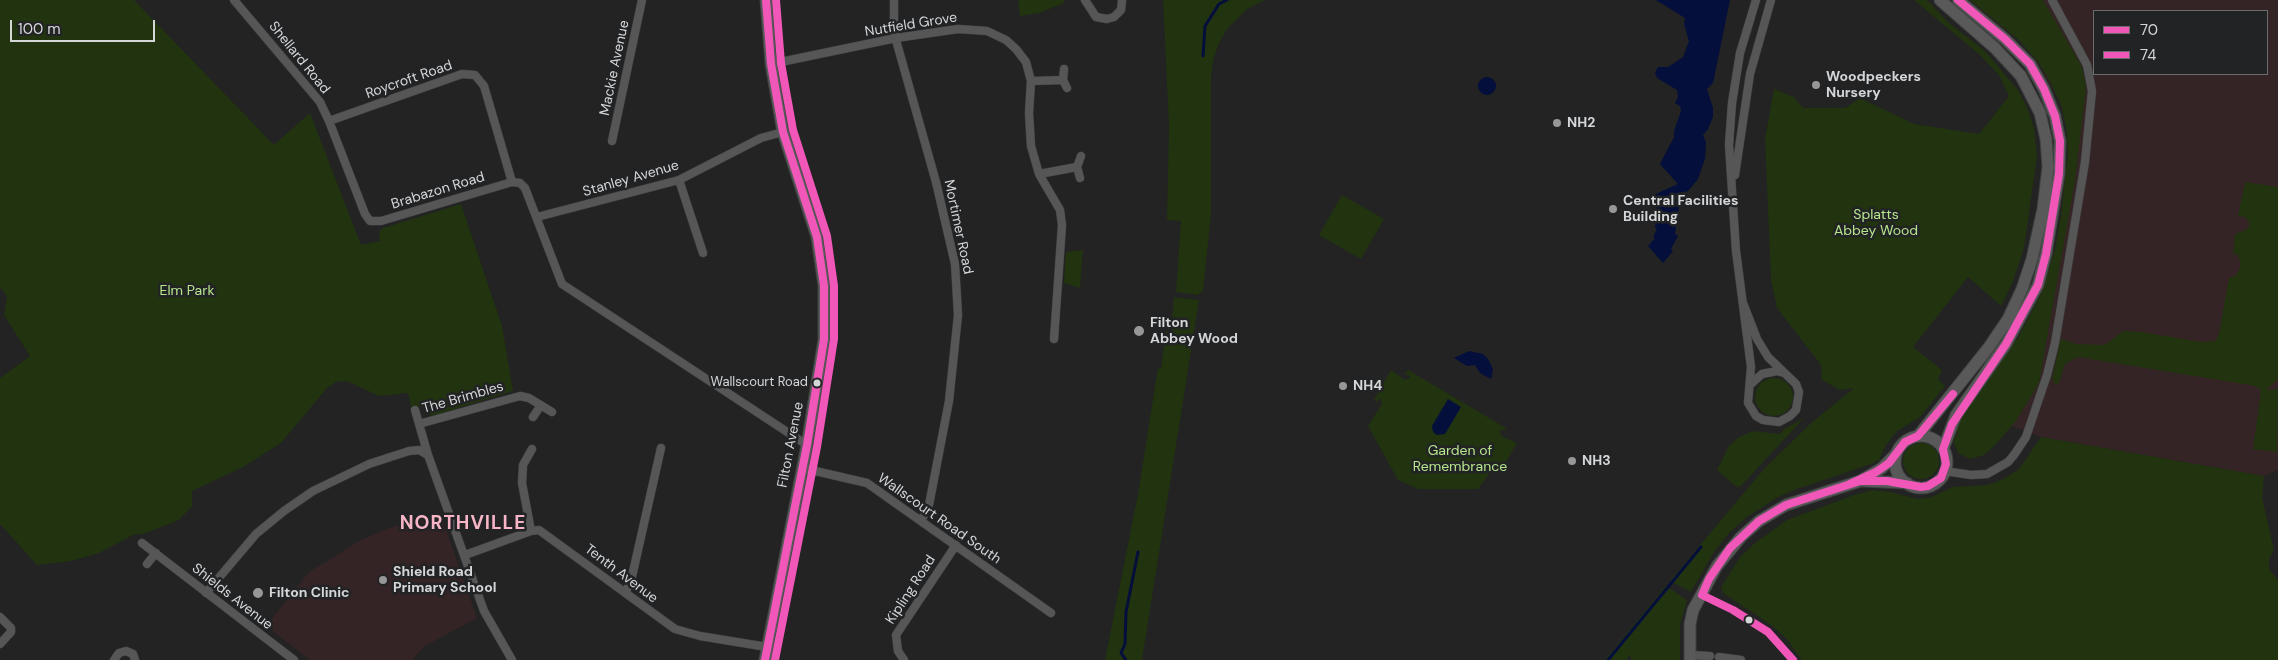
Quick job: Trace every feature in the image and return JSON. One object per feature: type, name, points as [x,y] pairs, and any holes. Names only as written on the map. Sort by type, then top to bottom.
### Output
[{"type":"street","name":"Shellard Road","points":[[234,0],[320,102],[365,214],[370,221]]},
{"type":"street","name":"Mackie Avenue","points":[[612,141],[642,0]]},
{"type":"street","name":"Filton Avenue","points":[[765,660],[807,445],[824,339],[824,286],[817,237],[783,132],[771,64],[766,0]]},
{"type":"street","name":"Mortimer Road","points":[[894,0],[894,33],[936,182],[955,264],[958,306],[949,401],[929,505],[921,521]]},
{"type":"street","points":[[1085,0],[1096,17],[1107,19],[1114,17],[1121,10],[1122,0]]},
{"type":"street","points":[[1743,303],[1757,340],[1768,357],[1796,384],[1799,401],[1790,416],[1779,422],[1763,420],[1751,410],[1748,395],[1751,384],[1751,366],[1736,251],[1729,145],[1732,103],[1740,53],[1756,0]]},
{"type":"street","points":[[1733,192],[1750,74],[1770,0]]},
{"type":"street","points":[[1710,656],[1690,658],[1690,624],[1694,610],[1717,566],[1741,537],[1759,521],[1786,505],[1860,481],[1882,468],[1896,454],[1904,442],[1918,436],[1989,347],[2012,311],[2032,259],[2043,209],[2048,167],[2046,139],[2040,113],[2021,76],[1995,48],[1940,0]]},
{"type":"street","points":[[1943,449],[1956,415],[2006,344],[2038,285],[2046,254],[2060,174],[2060,140],[2055,116],[2044,88],[2030,64],[2006,39],[1958,0]]},
{"type":"street","points":[[1945,471],[1971,475],[1987,474],[2008,462],[2026,437],[2051,362],[2084,170],[2092,91],[2087,65],[2052,0]]},
{"type":"street","name":"Nutfield Grove","points":[[771,64],[896,38],[958,29],[987,31],[1006,40],[1020,53],[1026,62],[1031,81],[1029,112],[1031,146],[1039,174],[1060,210],[1062,225],[1054,339]]},
{"type":"street","points":[[1064,69],[1063,80],[1067,88]]},
{"type":"street","name":"Roycroft Road","points":[[329,121],[462,74],[475,75],[484,86],[512,182]]},
{"type":"street","points":[[1031,81],[1063,80]]},
{"type":"street","name":"Stanley Avenue","points":[[537,217],[679,180],[761,138],[783,132]]},
{"type":"street","points":[[1080,178],[1077,167],[1081,156]]},
{"type":"street","points":[[1039,174],[1077,167]]},
{"type":"street","points":[[679,180],[703,253]]},
{"type":"street","points":[[512,182],[520,183],[525,188],[562,284],[807,445]]},
{"type":"street","name":"Brabazon Road","points":[[370,221],[381,221],[512,182]]},
{"type":"street","points":[[1751,384],[1762,374],[1777,371],[1784,373]]},
{"type":"street","name":"The Brimbles","points":[[419,424],[512,397],[529,398],[552,412]]},
{"type":"street","points":[[533,417],[541,405]]},
{"type":"street","points":[[415,410],[428,455],[484,611],[512,660]]},
{"type":"street","points":[[1860,481],[1907,483],[1921,487],[1928,486],[1941,478],[1945,471],[1946,456],[1943,449],[1932,439],[1918,436]]},
{"type":"street","points":[[625,593],[631,582],[661,448]]},
{"type":"street","points":[[465,555],[531,531],[522,483],[523,466],[532,449]]},
{"type":"street","points":[[206,593],[256,534],[313,491],[369,464],[409,451],[419,450],[428,455]]},
{"type":"street","points":[[1896,454],[1897,470],[1907,483]]},
{"type":"street","name":"Wallscourt Road South","points":[[802,468],[867,483],[1051,613]]},
{"type":"street","name":"Tenth Avenue","points":[[531,531],[544,532],[675,629],[700,636],[767,647]]},
{"type":"street","name":"Shields Avenue","points":[[142,543],[294,660]]},
{"type":"street","name":"Kipling Road","points":[[898,652],[896,635],[956,546]]},
{"type":"street","points":[[147,564],[156,553]]},
{"type":"street","points":[[0,617],[11,628],[11,632],[0,644]]},
{"type":"street","points":[[114,660],[119,652],[126,651],[133,654],[135,660]]},
{"type":"street","points":[[892,660],[898,652],[904,660]]},
{"type":"street","points":[[1719,657],[1741,660]]},
{"type":"shaded area","points":[[1656,0],[1730,0],[1713,83],[1707,89],[1713,108],[1713,117],[1703,135],[1706,142],[1705,159],[1698,179],[1688,191],[1668,196],[1664,200],[1665,202],[1677,198],[1679,206],[1675,234],[1678,236],[1671,249],[1673,251],[1663,263],[1648,246],[1655,238],[1653,237],[1657,229],[1655,228],[1657,208],[1651,196],[1678,184],[1660,164],[1674,137],[1674,131],[1681,111],[1680,106],[1675,103],[1678,97],[1677,90],[1657,78],[1655,73],[1658,67],[1668,67],[1683,57],[1689,41],[1684,24],[1685,18]]},
{"type":"shaded area","points":[[1970,0],[2278,0],[2278,470],[2264,476],[2041,437],[1996,420],[2049,291],[2067,209],[2074,128],[2039,63],[2019,40]]},
{"type":"shaded area","points":[[1487,77],[1493,80],[1496,86],[1493,92],[1487,95],[1481,92],[1478,86],[1481,80]]},
{"type":"shaded area","points":[[1469,351],[1483,354],[1488,359],[1493,369],[1491,379],[1480,373],[1475,365],[1467,366],[1454,358]]},
{"type":"shaded area","points":[[1448,399],[1461,407],[1445,434],[1437,435],[1433,432],[1432,426]]},
{"type":"shaded area","name":"Shield Road Primary School","points":[[440,513],[477,618],[425,646],[412,660],[310,660],[266,626],[309,572],[357,542],[389,528]]},
{"type":"green space","name":"Elm Park","points":[[0,0],[134,0],[274,145],[310,113],[361,245],[380,241],[379,232],[383,228],[461,204],[502,326],[513,391],[432,416],[424,412],[422,406],[411,407],[408,393],[379,396],[347,381],[336,382],[327,388],[281,443],[243,467],[192,491],[192,506],[179,520],[143,534],[133,535],[99,553],[71,561],[37,565],[0,524],[0,378],[30,356],[4,315],[7,297],[0,287]]},
{"type":"green space","points":[[1018,0],[1064,0],[1064,3],[1039,13],[1020,16]]},
{"type":"green space","points":[[1163,0],[1265,0],[1247,9],[1227,29],[1219,43],[1213,60],[1211,78],[1211,214],[1203,291],[1197,295],[1176,292],[1181,221],[1167,220],[1169,125]]},
{"type":"green space","name":"Splatts Abbey Wood","points":[[1914,0],[1927,0],[1949,23],[1985,51],[2018,90],[2027,107],[2034,128],[2037,156],[2024,248],[2012,284],[2001,306],[1968,277],[1913,347],[1942,370],[1938,379],[1945,386],[1920,417],[1897,431],[1886,445],[1879,460],[1778,497],[1747,517],[1729,533],[1714,552],[1691,592],[1670,581],[1764,469],[1810,424],[1854,388],[1840,390],[1822,380],[1821,365],[1777,308],[1771,279],[1765,139],[1774,89],[1794,97],[1803,108],[1845,108],[1860,98],[1914,124],[1979,134],[2009,96],[1999,75],[1980,55]]},
{"type":"green space","points":[[1970,0],[2043,0],[2082,67],[2086,88],[2075,180],[2039,383],[2016,421],[1995,445],[1984,455],[1970,459],[1958,453],[1953,441],[1958,433],[1953,431],[1968,405],[2019,336],[2042,292],[2055,249],[2061,216],[2068,152],[2066,128],[2061,105],[2039,63],[2019,40]]},
{"type":"green space","points":[[2245,182],[2278,187],[2278,379],[2266,390],[2278,389],[2277,452],[2253,449],[2261,391],[2256,386],[2078,357],[2064,366],[2059,383],[2055,384],[2052,379],[2061,339],[2076,344],[2105,345],[2123,331],[2141,332],[2201,342],[2215,341],[2219,334],[2229,278],[2235,276],[2241,264],[2238,255],[2233,253],[2235,234],[2246,230],[2250,224],[2245,217],[2238,216]]},
{"type":"green space","points":[[1342,195],[1384,219],[1361,259],[1319,235]]},
{"type":"green space","points":[[1083,250],[1080,288],[1064,283],[1066,252]]},
{"type":"green space","points":[[1174,297],[1199,300],[1142,660],[1105,660],[1138,494],[1158,368],[1161,369],[1166,331],[1171,331]]},
{"type":"green space","name":"Garden of Remembrance","points":[[1391,370],[1405,380],[1411,377],[1405,374],[1408,370],[1506,428],[1505,431],[1500,429],[1501,436],[1517,443],[1500,472],[1495,469],[1497,465],[1491,466],[1488,472],[1490,473],[1478,489],[1418,489],[1398,480],[1368,426],[1382,404],[1380,398],[1377,402],[1374,400]]},
{"type":"green space","points":[[1774,378],[1781,379],[1787,384],[1792,390],[1792,404],[1787,410],[1781,415],[1774,416],[1767,415],[1761,410],[1756,404],[1755,397],[1756,390],[1761,384],[1767,379]]},
{"type":"green space","points":[[1804,418],[1741,486],[1737,487],[1717,470],[1729,446],[1739,437],[1753,431],[1780,434],[1784,429]]},
{"type":"green space","points":[[2041,437],[2264,476],[2262,498],[2274,550],[2269,559],[2269,569],[2278,580],[2278,660],[1802,660],[1786,638],[1770,624],[1723,593],[1721,587],[1741,556],[1755,543],[1787,520],[1872,490],[1918,499],[1932,497],[1953,487],[1988,485],[2005,478],[2019,469]]},
{"type":"green space","points":[[1921,443],[1934,448],[1939,461],[1934,474],[1921,479],[1908,474],[1903,461],[1908,448]]},
{"type":"green space","points":[[1666,586],[1687,600],[1680,624],[1680,660],[1631,660],[1631,654],[1626,660],[1605,660]]},
{"type":"waterway","points":[[1203,56],[1205,26],[1219,4],[1227,0]]},
{"type":"waterway","points":[[1608,660],[1701,547]]},
{"type":"waterway","points":[[1126,660],[1121,653],[1125,644],[1126,612],[1138,552]]},
{"type":"transit line","name":"70","points":[[765,660],[807,445],[824,339],[824,286],[817,237],[783,132],[771,64],[766,0]]},
{"type":"transit line","name":"74","points":[[775,660],[817,447],[834,339],[834,286],[827,236],[793,130],[781,63],[776,0]]},
{"type":"transit line","name":"70","points":[[1702,595],[1709,579],[1730,548],[1759,521],[1786,505],[1860,481],[1887,481],[1921,487],[1928,486],[1941,478],[1946,464],[1943,449],[1952,424],[2006,344],[2038,285],[2046,254],[2059,174],[2060,141],[2055,116],[2044,89],[2030,64],[2005,39],[1958,0]]},
{"type":"transit line","name":"70","points":[[1850,484],[1876,472],[1889,463],[1905,442],[1918,436],[1953,394]]},
{"type":"transit line","name":"70","points":[[1702,595],[1733,610],[1768,632],[1793,660]]},
{"type":"place","name":"Woodpeckers Nursery","points":[[1816,85]]},
{"type":"place","name":"NH2","points":[[1557,123]]},
{"type":"place","name":"Central Facilities Building","points":[[1613,209]]},
{"type":"place","name":"Filton Abbey Wood","points":[[1139,331]]},
{"type":"place","name":"Wallscourt Road","points":[[817,383]]},
{"type":"place","name":"NH4","points":[[1343,386]]},
{"type":"place","name":"NH3","points":[[1572,461]]},
{"type":"place","name":"Shield Road Primary School","points":[[383,580]]},
{"type":"place","name":"Filton Clinic","points":[[258,593]]},
{"type":"district","name":"NORTHVILLE","points":[[463,524]]}]
